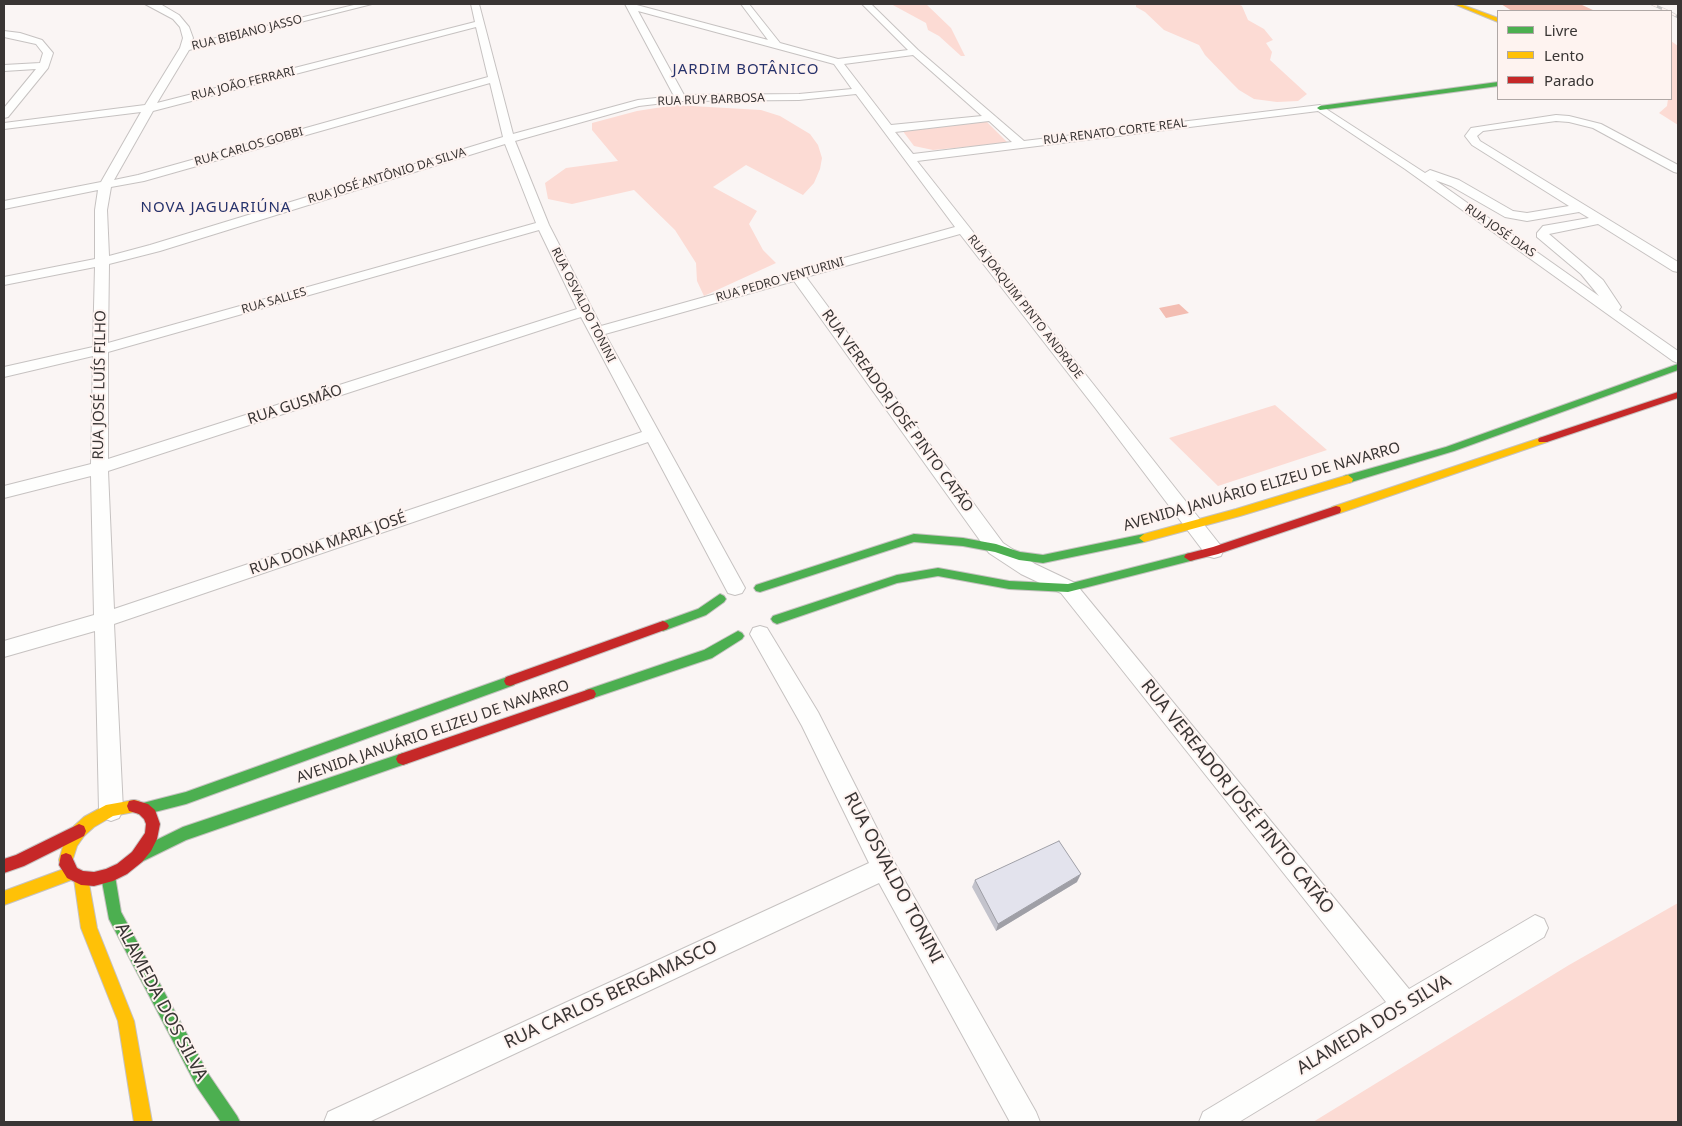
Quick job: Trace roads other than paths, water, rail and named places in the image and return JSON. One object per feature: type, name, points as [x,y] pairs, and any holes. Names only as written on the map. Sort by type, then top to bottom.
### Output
[{"type":"street","name":"RUA BIBIANO JASSO","points":[[185,48],[368,4]]},
{"type":"street","name":"RUA OSVALDO TONINI","points":[[475,4],[508,139],[543,225],[585,311],[735,588]]},
{"type":"street","points":[[746,4],[777,45]]},
{"type":"street","points":[[866,4],[916,52],[1020,143]]},
{"type":"street","points":[[1456,4],[1497,20]]},
{"type":"street","points":[[160,5],[176,17],[184,27],[188,38],[185,48]]},
{"type":"street","points":[[630,5],[836,62],[916,52]]},
{"type":"street","points":[[630,5],[682,98]]},
{"type":"street","points":[[724,31],[742,29],[759,21]]},
{"type":"street","name":"RUA JOÃO FERRARI","points":[[4,126],[151,108],[479,24]]},
{"type":"street","points":[[4,34],[20,36],[39,42],[48,53],[44,66],[4,115]]},
{"type":"street","name":"RUA JOSÉ LUÍS FILHO","points":[[111,810],[99,468],[101,210],[105,186],[185,48]]},
{"type":"street","name":"RUA JOAQUIM PINTO ANDRADE","points":[[836,62],[1214,552]]},
{"type":"street","points":[[4,68],[44,66]]},
{"type":"street","name":"RUA CARLOS GOBBI","points":[[4,205],[105,186],[492,79]]},
{"type":"street","points":[[1320,108],[1497,84]]},
{"type":"street","name":"RUA RUY BARBOSA","points":[[508,139],[638,103],[682,98],[799,97],[858,90]]},
{"type":"street","name":"RUA RENATO CORTE REAL","points":[[911,158],[1020,143],[1320,108]]},
{"type":"street","name":"RUA JOSÉ DIAS","points":[[1320,108],[1409,167],[1678,358]]},
{"type":"street","points":[[888,129],[991,118]]},
{"type":"street","points":[[1678,170],[1597,126],[1580,121],[1556,118],[1492,126],[1475,130],[1471,136],[1476,143],[1678,268]]},
{"type":"street","name":"RUA JOSÉ ANTÔNIO DA SILVA","points":[[4,281],[102,262],[155,248],[508,139]]},
{"type":"street","points":[[1409,167],[1455,183],[1509,214],[1527,218],[1580,208]]},
{"type":"street","points":[[1600,220],[1548,230],[1543,232],[1543,237],[1598,283],[1622,318]]},
{"type":"street","name":"RUA SALLES","points":[[4,372],[100,350],[543,225]]},
{"type":"street","name":"RUA PEDRO VENTURINI","points":[[597,332],[963,229]]},
{"type":"street","name":"RUA VEREADOR JOSÉ PINTO CATÃO","points":[[797,275],[996,548]]},
{"type":"street","name":"RUA GUSMÃO","points":[[4,492],[99,468],[585,311]]},
{"type":"street","name":"AVENIDA JANUÁRIO ELIZEU DE NAVARRO","points":[[143,809],[186,798],[702,612],[735,588],[748,586],[760,588],[914,538],[963,542],[996,548],[1019,556],[1043,559],[1139,539],[1450,449],[1678,367]]},
{"type":"street","name":"AVENIDA JANUÁRIO ELIZEU DE NAVARRO","points":[[137,857],[183,834],[708,654],[766,619],[897,579],[938,572],[1009,585],[1068,588],[1214,552],[1678,396]]},
{"type":"street","name":"RUA DONA MARIA JOSÉ","points":[[4,650],[104,620],[651,435]]},
{"type":"street","points":[[996,548],[1028,569],[1068,588]]},
{"type":"street","points":[[725,632],[766,619],[760,588]]},
{"type":"street","name":"RUA VEREADOR JOSÉ PINTO CATÃO","points":[[1068,588],[1406,1006]]},
{"type":"street","points":[[715,615],[720,599]]},
{"type":"street","name":"RUA OSVALDO TONINI","points":[[766,619],[810,719],[884,868],[1026,1122]]},
{"type":"street","points":[[4,898],[77,876],[94,879],[108,876],[122,869],[137,857],[146,846],[152,834],[153,824],[150,815],[143,809],[129,806],[111,810],[88,822],[71,843],[66,855],[66,866],[77,876]]},
{"type":"street","points":[[4,866],[79,831]]},
{"type":"street","name":"RUA CARLOS BERGAMASCO","points":[[338,1122],[884,868]]},
{"type":"street","name":"ALAMEDA DOS SILVA","points":[[77,876],[89,928],[126,1021],[143,1122]]},
{"type":"street","name":"ALAMEDA DOS SILVA","points":[[108,876],[114,914],[203,1081],[231,1122]]},
{"type":"street","name":"ALAMEDA DOS SILVA","points":[[1213,1122],[1535,928]]},
{"type":"railway","points":[[1652,4],[1665,10]]},
{"type":"railway","points":[[1672,14],[1678,17]]},
{"type":"district","name":"JARDIM BOTÂNICO","points":[[746,70]]},
{"type":"district","name":"NOVA JAGUARIÚNA","points":[[216,208]]}]
